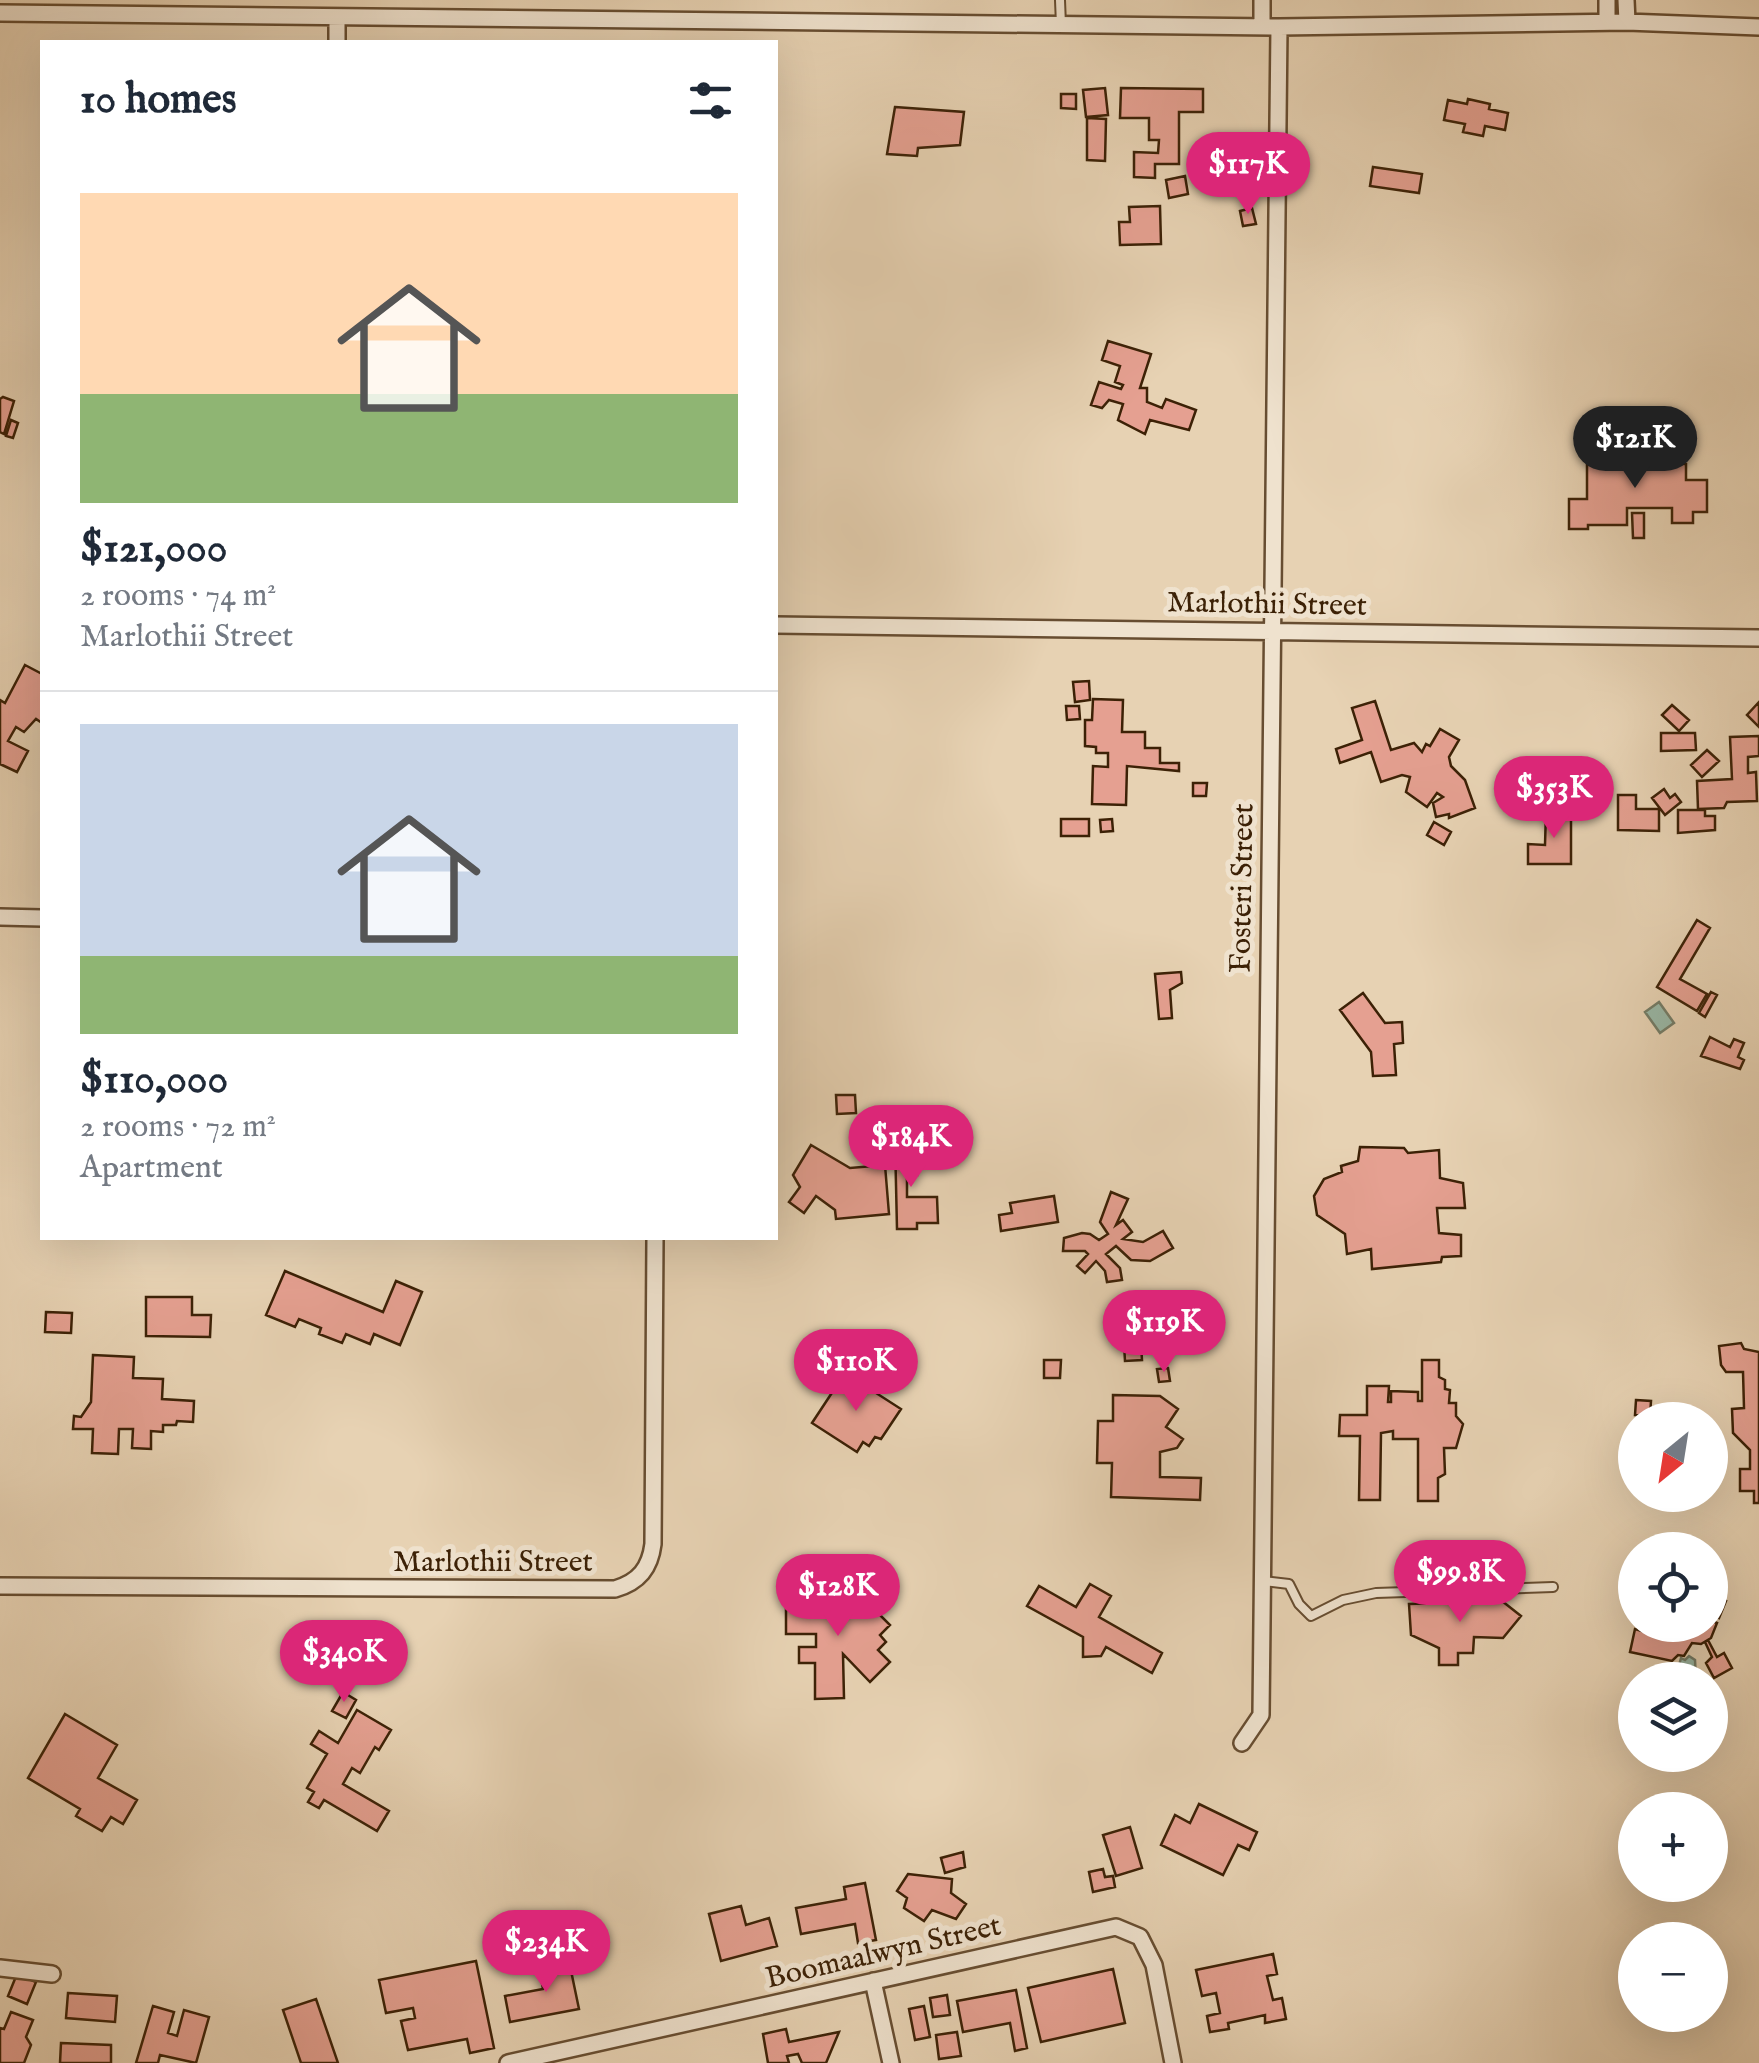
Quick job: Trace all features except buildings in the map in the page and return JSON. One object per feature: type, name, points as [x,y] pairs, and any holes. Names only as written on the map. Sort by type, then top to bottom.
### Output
[{"type":"street","points":[[1262,0],[1262,27]]},
{"type":"street","points":[[1607,22],[1608,0]]},
{"type":"street","points":[[1626,0],[1627,22]]},
{"type":"street","points":[[0,14],[1262,27],[1627,22],[1759,27]]},
{"type":"street","points":[[337,40],[338,18]]},
{"type":"street","name":"Fosteri Street","points":[[1242,1743],[1261,1715],[1280,27]]},
{"type":"street","name":"Marlothii Street","points":[[778,625],[1759,638]]},
{"type":"street","points":[[0,918],[40,918]]},
{"type":"street","name":"Marlothii Street","points":[[0,1586],[626,1586],[649,1565],[653,1544],[655,1240]]},
{"type":"street","name":"Boomaalwyn Street","points":[[508,2063],[1116,1927],[1140,1937],[1154,1964],[1174,2063]]},
{"type":"street","points":[[0,1968],[52,1974]]},
{"type":"street","points":[[873,1981],[891,2063]]},
{"type":"street","points":[[596,2044],[600,2063]]},
{"type":"lane","points":[[1060,0],[1061,25]]},
{"type":"lane","points":[[1262,1580],[1290,1584],[1299,1604],[1311,1616],[1343,1600],[1376,1593],[1554,1586]]},
{"type":"shaded area","points":[[1659,1002],[1674,1023],[1660,1033],[1645,1012]]}]
